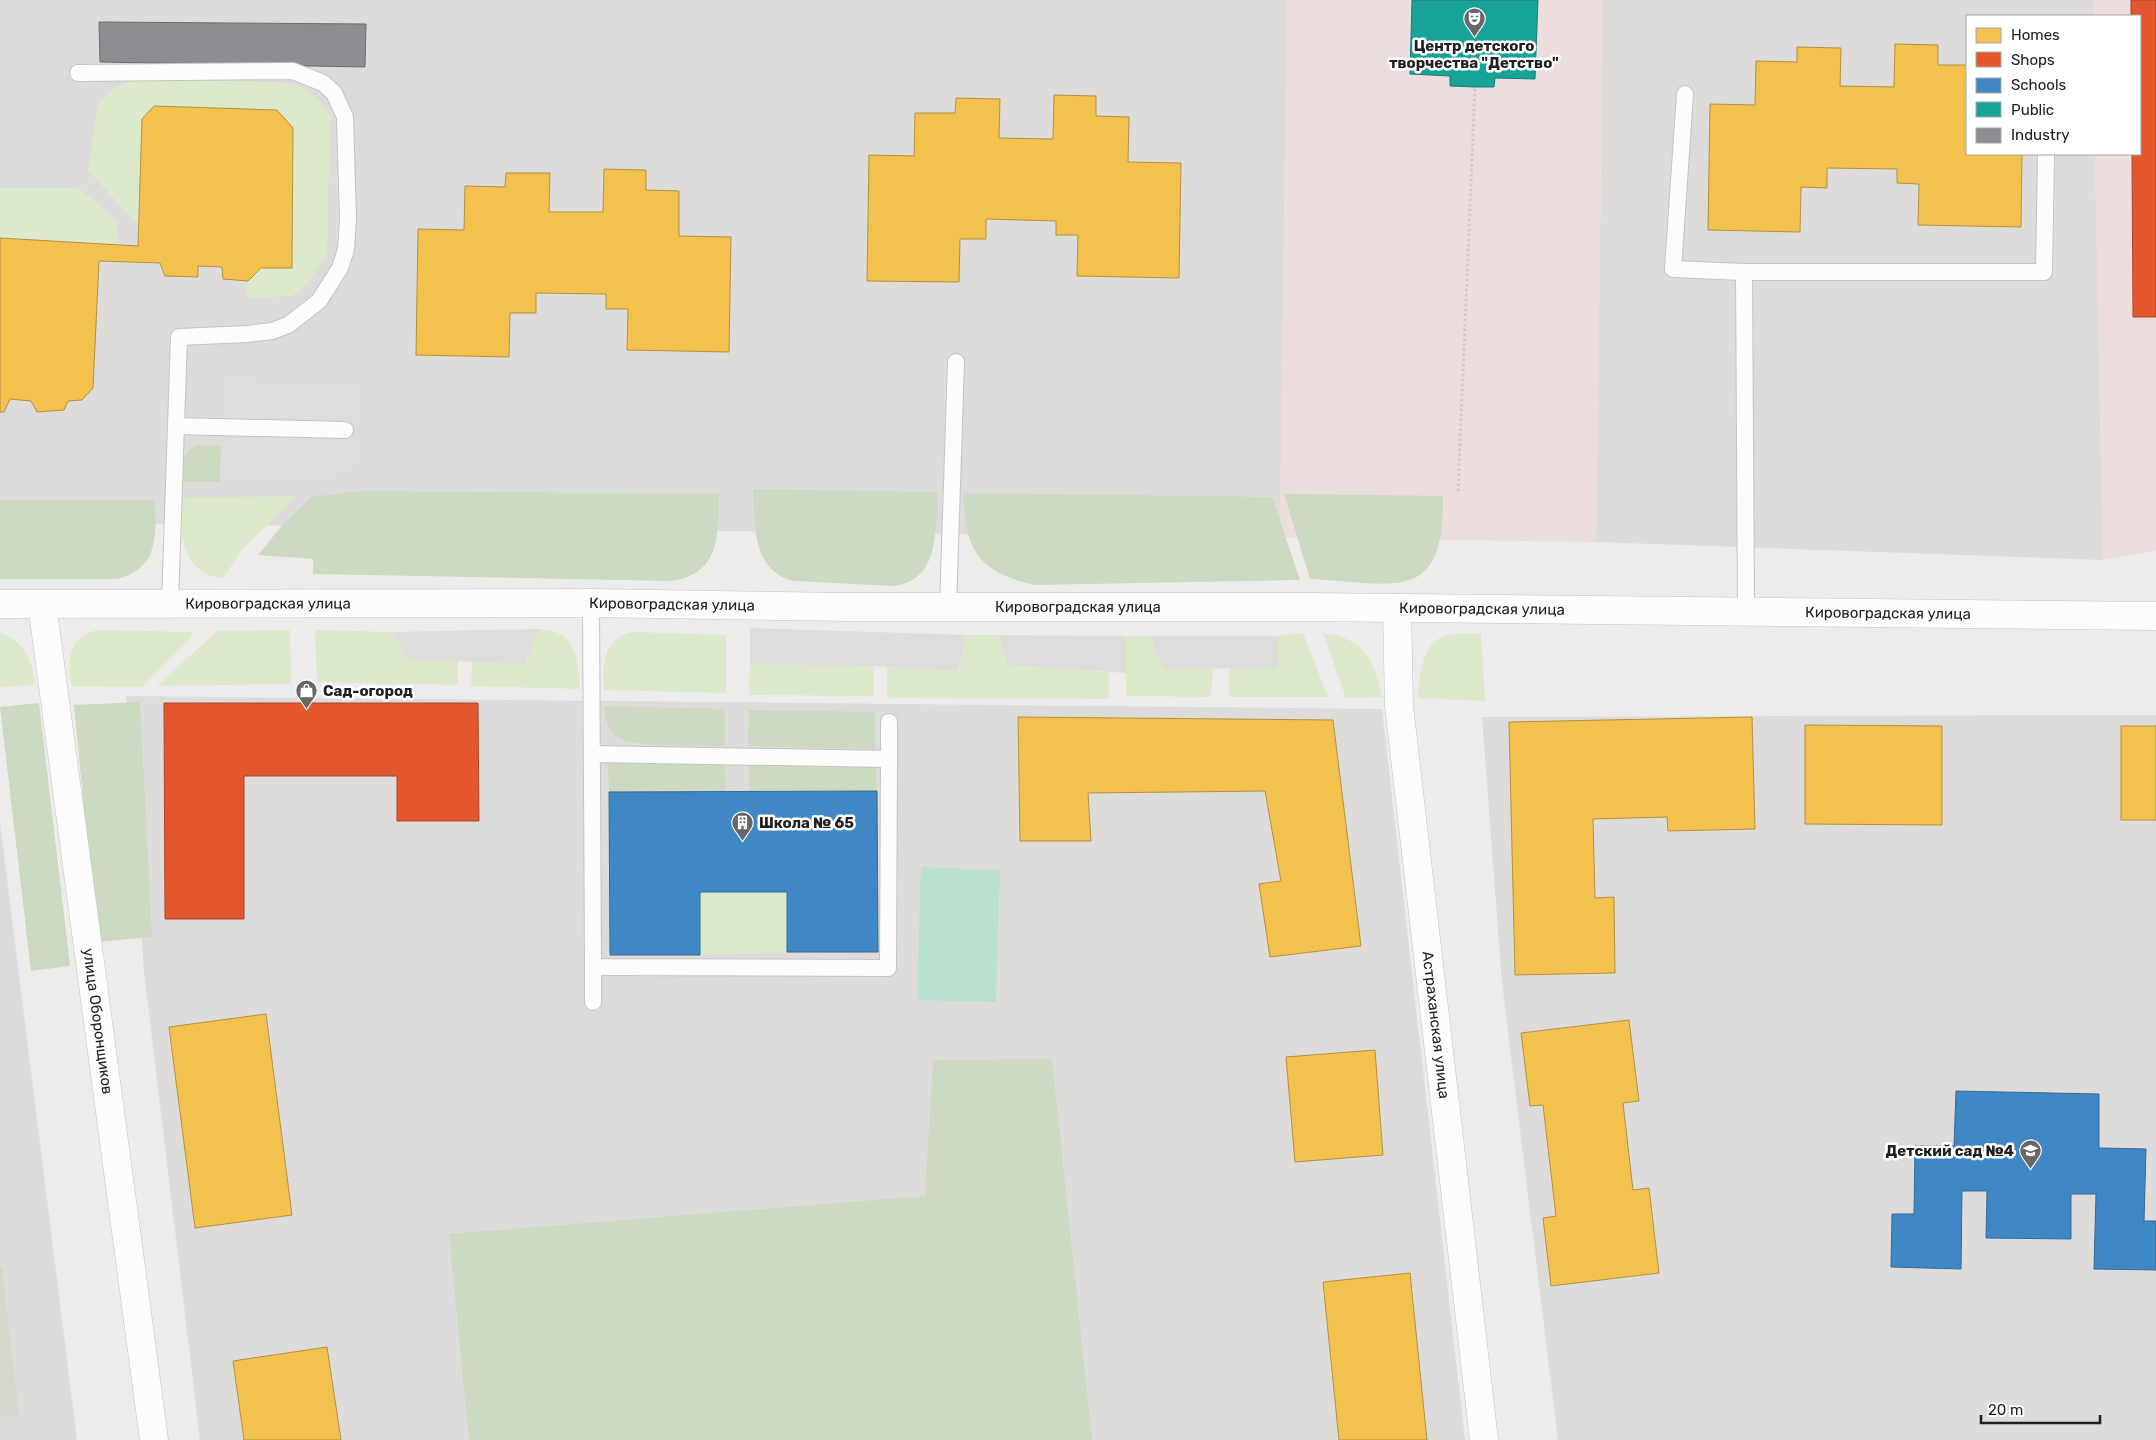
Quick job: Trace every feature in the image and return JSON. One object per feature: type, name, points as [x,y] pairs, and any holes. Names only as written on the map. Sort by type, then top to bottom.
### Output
[{"type":"street","name":"Кировоградская улица","points":[[0,604],[591,603],[948,607],[1397,608],[2156,616]]},
{"type":"street","name":"улица Оборонщиков","points":[[42,604],[154,1440]]},
{"type":"street","name":"Астраханская улица","points":[[1397,608],[1399,706],[1484,1440]]},
{"type":"lane","points":[[78,73],[293,71],[323,83],[334,93],[345,117],[348,219],[346,249],[340,268],[319,301],[288,325],[272,331],[180,337],[170,603]]},
{"type":"lane","points":[[1685,94],[1673,269],[1744,272],[2044,272],[2046,155]]},
{"type":"lane","points":[[1744,272],[1746,612]]},
{"type":"lane","points":[[948,607],[956,362]]},
{"type":"lane","points":[[176,426],[345,430]]},
{"type":"lane","points":[[591,603],[593,1002]]},
{"type":"lane","points":[[593,967],[888,968],[889,722]]},
{"type":"lane","points":[[592,754],[889,759]]},
{"type":"path","points":[[1458,491],[1475,87]]},
{"type":"shaded area","points":[[0,0],[1287,0],[1280,538],[0,522]]},
{"type":"shaded area","points":[[1287,0],[1603,0],[1596,542],[1280,538]]},
{"type":"shaded area","points":[[1603,0],[2093,0],[2093,15],[1966,15],[1966,155],[2095,155],[2103,560],[1596,542]]},
{"type":"shaded area","points":[[2093,0],[2156,0],[2156,551],[2103,560],[2095,155],[2141,155],[2141,15],[2093,15]]},
{"type":"shaded area","points":[[223,380],[359,383],[358,462],[340,474],[314,483],[220,482]]},
{"type":"shaded area","points":[[750,628],[967,635],[958,671],[874,666],[750,664]]},
{"type":"shaded area","points":[[540,629],[524,664],[406,659],[394,632]]},
{"type":"shaded area","points":[[998,635],[1126,636],[1126,673],[1008,665]]},
{"type":"shaded area","points":[[1151,636],[1278,636],[1278,668],[1163,669]]},
{"type":"shaded area","points":[[126,696],[1382,709],[1465,1440],[200,1440],[144,971]]},
{"type":"shaded area","points":[[2156,715],[2156,1440],[1558,1440],[1502,983],[1482,717]]},
{"type":"shaded area","points":[[0,822],[77,1440],[0,1440]]},
{"type":"shaded area","points":[[0,1268],[2,1268],[19,1415],[0,1417]]},
{"type":"green space","points":[[153,77],[290,83],[314,95],[330,117],[327,253],[308,283],[292,296],[246,298],[248,281],[261,268],[292,268],[293,128],[154,107],[142,120],[138,224],[88,171],[97,108],[102,100],[120,85]]},
{"type":"green space","points":[[0,188],[79,188],[117,221],[118,245],[0,238]]},
{"type":"green space","points":[[199,445],[221,446],[220,482],[181,482],[184,459],[193,447]]},
{"type":"green space","points":[[753,489],[938,492],[935,536],[928,564],[920,574],[909,582],[893,586],[794,581],[780,576],[763,557],[758,544],[754,517]]},
{"type":"green space","points":[[360,491],[719,494],[717,537],[714,550],[700,570],[688,577],[672,581],[313,574],[313,559],[258,555],[285,522],[311,497]]},
{"type":"green space","points":[[963,493],[1272,497],[1300,580],[1035,585],[1015,580],[987,565],[978,555],[971,543],[967,529]]},
{"type":"green space","points":[[1284,494],[1443,496],[1441,531],[1435,556],[1424,572],[1409,580],[1390,584],[1310,579]]},
{"type":"green space","points":[[297,496],[243,548],[223,578],[210,576],[199,569],[191,560],[182,537],[180,498]]},
{"type":"green space","points":[[0,500],[155,500],[155,526],[152,549],[148,559],[141,567],[131,574],[117,579],[0,579]]},
{"type":"green space","points":[[540,629],[553,631],[569,641],[576,657],[580,689],[471,686],[472,661],[524,664]]},
{"type":"green space","points":[[97,630],[193,632],[190,639],[142,687],[71,686],[70,659],[75,644],[80,638]]},
{"type":"green space","points":[[290,630],[291,684],[157,686],[217,631]]},
{"type":"green space","points":[[315,630],[394,632],[406,659],[458,661],[458,685],[317,682]]},
{"type":"green space","points":[[634,632],[726,635],[726,693],[604,690],[604,671],[607,653],[616,640]]},
{"type":"green space","points":[[0,633],[16,641],[26,653],[32,668],[35,685],[0,687]]},
{"type":"green space","points":[[1303,633],[1328,697],[1229,697],[1229,668],[1278,668],[1278,636]]},
{"type":"green space","points":[[1323,633],[1348,640],[1365,653],[1375,672],[1382,697],[1346,698]]},
{"type":"green space","points":[[1481,634],[1485,701],[1418,698],[1421,670],[1428,651],[1433,644],[1440,638],[1449,635]]},
{"type":"green space","points":[[967,635],[998,635],[1008,665],[1109,672],[1109,699],[887,698],[887,667],[958,671]]},
{"type":"green space","points":[[1126,636],[1151,636],[1163,669],[1213,668],[1211,697],[1126,696]]},
{"type":"green space","points":[[750,664],[874,666],[874,696],[749,695]]},
{"type":"green space","points":[[140,702],[152,937],[97,942],[74,705]]},
{"type":"green space","points":[[39,703],[70,966],[31,971],[0,707]]},
{"type":"green space","points":[[604,706],[725,709],[725,746],[655,745],[629,742],[617,737],[613,733],[607,720]]},
{"type":"green space","points":[[749,710],[875,712],[875,749],[748,746]]},
{"type":"green space","points":[[608,763],[725,765],[726,792],[609,792]]},
{"type":"green space","points":[[749,765],[876,767],[877,791],[749,792]]},
{"type":"green space","points":[[921,867],[1000,870],[996,1002],[917,1000]]},
{"type":"green space","points":[[700,892],[787,892],[787,952],[700,955]]},
{"type":"green space","points":[[1052,1059],[1092,1440],[469,1440],[449,1234],[925,1196],[933,1060]]},
{"type":"building: Homes","points":[[1895,44],[1938,45],[1938,65],[1966,65],[1966,155],[2022,155],[2021,227],[1918,225],[1919,184],[1897,183],[1897,169],[1827,168],[1827,188],[1801,187],[1800,232],[1708,230],[1710,104],[1755,105],[1756,61],[1797,62],[1797,47],[1841,48],[1840,86],[1894,87]]},
{"type":"building: Homes","points":[[1054,95],[1096,96],[1096,116],[1129,117],[1128,162],[1181,163],[1179,278],[1077,276],[1078,235],[1056,235],[1056,221],[986,219],[986,239],[960,239],[959,282],[867,281],[869,155],[914,156],[915,113],[955,113],[956,98],[1000,99],[999,138],[1053,139]]},
{"type":"building: Homes","points":[[154,106],[277,110],[293,128],[292,268],[261,268],[248,281],[223,279],[222,267],[198,266],[198,277],[165,276],[160,263],[99,261],[93,388],[82,400],[68,401],[64,410],[37,412],[31,401],[10,399],[4,412],[0,412],[0,238],[138,246],[142,119]]},
{"type":"building: Homes","points":[[604,169],[646,170],[646,190],[679,191],[679,236],[731,237],[729,352],[627,350],[628,309],[606,309],[606,294],[536,293],[536,313],[510,313],[509,357],[416,355],[418,229],[464,230],[465,186],[505,187],[506,173],[550,173],[549,212],[603,212]]},
{"type":"building: Homes","points":[[1018,717],[1333,720],[1361,946],[1270,957],[1259,884],[1281,881],[1265,791],[1088,793],[1091,841],[1020,841]]},
{"type":"building: Homes","points":[[1752,717],[1755,829],[1668,831],[1667,817],[1593,819],[1595,898],[1614,897],[1615,973],[1515,975],[1509,722]]},
{"type":"building: Homes","points":[[1805,725],[1942,726],[1942,825],[1805,824]]},
{"type":"building: Homes","points":[[2121,726],[2156,726],[2156,820],[2121,820]]},
{"type":"building: Homes","points":[[266,1014],[292,1215],[195,1228],[169,1027]]},
{"type":"building: Homes","points":[[1629,1020],[1639,1101],[1623,1103],[1633,1190],[1649,1188],[1659,1273],[1551,1286],[1543,1218],[1556,1216],[1543,1105],[1530,1106],[1521,1033]]},
{"type":"building: Homes","points":[[1375,1050],[1383,1155],[1295,1162],[1286,1057]]},
{"type":"building: Homes","points":[[1410,1273],[1427,1440],[1339,1440],[1323,1282]]},
{"type":"building: Homes","points":[[327,1347],[341,1440],[244,1440],[233,1361]]},
{"type":"building: Shops","points":[[2131,0],[2156,0],[2156,317],[2133,317],[2132,155],[2141,155],[2141,15],[2131,15]]},
{"type":"building: Shops","points":[[164,703],[478,703],[479,821],[397,821],[397,776],[244,776],[244,919],[165,919]]},
{"type":"building: Schools","name":"Школа № 65","points":[[877,791],[878,952],[787,952],[787,892],[700,892],[700,955],[610,955],[609,792]]},
{"type":"building: Schools","name":"Детский сад №4","points":[[1956,1091],[2099,1094],[2099,1148],[2146,1149],[2144,1221],[2156,1221],[2156,1270],[2094,1269],[2096,1194],[2071,1194],[2071,1239],[1986,1238],[1987,1191],[1962,1191],[1961,1269],[1891,1267],[1892,1214],[1914,1214],[1915,1146],[1954,1146]]},
{"type":"building: Public","name":"Центр детского творчества \"Детство\"","points":[[1412,0],[1538,0],[1535,79],[1495,78],[1494,87],[1450,86],[1450,76],[1410,74]]},
{"type":"building: Industry","points":[[99,22],[366,24],[365,67],[100,62]]},
{"type":"place","name":"Центр детского творчества \"Детство\"","points":[[1474,37]]},
{"type":"place","name":"Сад-огород","points":[[307,710]]},
{"type":"place","name":"Школа № 65","points":[[743,842]]},
{"type":"place","name":"Детский сад №4","points":[[2030,1170]]}]
